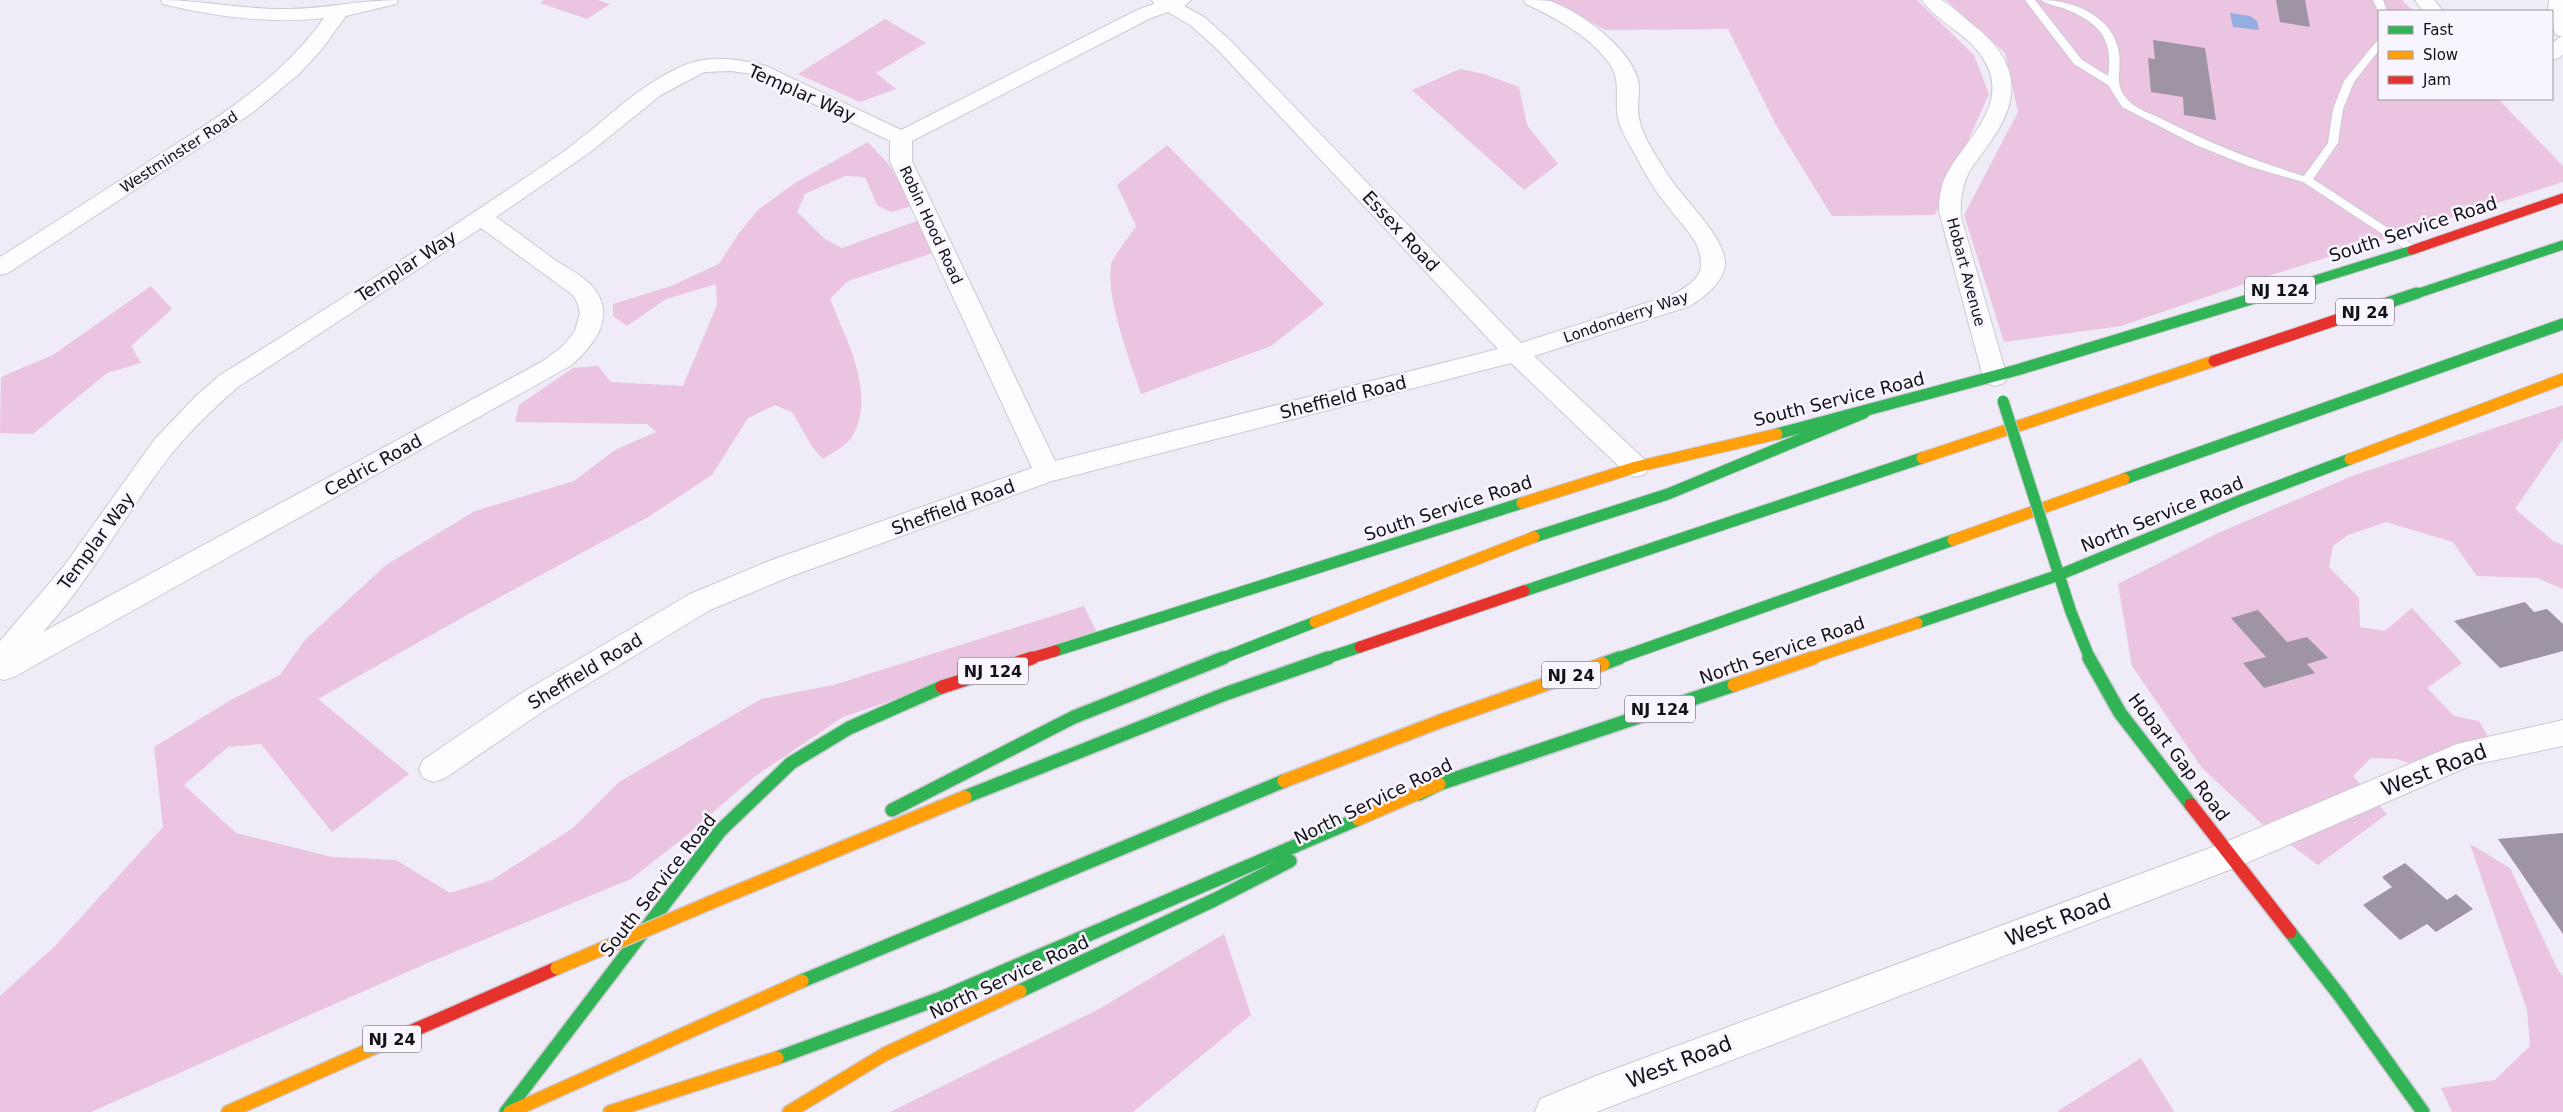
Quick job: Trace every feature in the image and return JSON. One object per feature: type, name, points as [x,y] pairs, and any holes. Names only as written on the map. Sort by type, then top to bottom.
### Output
[{"type":"main road","name":"South Service Road","points":[[508,1112],[720,831],[791,763],[848,728],[935,689],[1636,467],[1864,413],[1999,389],[2563,198]]},
{"type":"main road","name":"NJ 24","points":[[228,1112],[719,899],[1078,752],[1234,691],[1390,636],[1830,488],[2563,245]]},
{"type":"main road","name":"NJ 24","points":[[508,1112],[855,957],[1057,872],[1423,728],[2563,324]]},
{"type":"main road","name":"North Service Road","points":[[789,1112],[884,1054],[1214,900],[1439,784],[2059,575],[2239,501],[2563,379]]},
{"type":"main road","name":"Hobart Gap Road","points":[[1999,389],[2078,634],[2101,682],[2141,740],[2340,996],[2424,1112]]},
{"type":"main road","points":[[878,817],[1074,717],[1510,545],[1668,494],[1864,413]]},
{"type":"main road","points":[[610,1112],[743,1071],[941,998],[1439,784]]},
{"type":"main road","points":[[719,899],[852,831]]},
{"type":"street","points":[[170,0],[221,11],[262,15],[338,13],[389,0]]},
{"type":"street","name":"Londonderry Way","points":[[1516,353],[1682,300],[1705,284],[1713,268],[1710,246],[1672,198],[1630,124],[1630,87],[1628,76],[1618,60],[1577,23],[1533,0]]},
{"type":"street","name":"Hobart Avenue","points":[[1932,0],[1986,50],[1999,68],[2004,90],[2000,110],[1959,172],[1954,182],[1949,203],[1950,217],[1999,389]]},
{"type":"street","points":[[2558,0],[2557,8],[2563,31]]},
{"type":"street","points":[[901,138],[1171,2]]},
{"type":"street","name":"Essex Road","points":[[1171,2],[1197,21],[1224,45],[1516,353],[1636,467]]},
{"type":"street","name":"Westminster Road","points":[[0,268],[245,109],[292,70],[315,45],[338,13]]},
{"type":"street","points":[[2553,53],[2563,42]]},
{"type":"street","name":"Templar Way","points":[[0,661],[39,618],[74,574],[164,446],[205,402],[229,381],[481,217],[578,151],[648,95],[686,72],[701,66],[732,64],[759,70],[901,138]]},
{"type":"street","name":"Robin Hood Road","points":[[901,138],[901,161],[1047,473]]},
{"type":"street","name":"Cedric Road","points":[[0,670],[552,367],[573,351],[583,339],[592,321],[589,299],[582,290],[481,217]]},
{"type":"street","name":"Sheffield Road","points":[[434,769],[534,701],[700,602],[778,569],[1047,473],[1516,353]]},
{"type":"street","name":"West Road","points":[[1553,1112],[1601,1103],[2231,855],[2468,753],[2563,733]]},
{"type":"lane","points":[[2030,0],[2078,62],[2112,83],[2126,105],[2200,143],[2252,164],[2307,180],[2414,249]]},
{"type":"lane","points":[[2046,0],[2060,3],[2100,24],[2113,46],[2116,68],[2112,83]]},
{"type":"lane","points":[[2307,180],[2333,143],[2338,109],[2349,81],[2378,45]]},
{"type":"shaded area","points":[[544,0],[598,0],[610,4],[587,19],[540,3]]},
{"type":"shaded area","points":[[1549,0],[1917,0],[1974,55],[1989,94],[1935,215],[1832,216],[1776,125],[1728,29],[1606,30]]},
{"type":"shaded area","points":[[1946,0],[2402,0],[2412,10],[2378,10],[2378,100],[2499,100],[2563,166],[2563,182],[2259,279],[2121,326],[2004,342],[1964,215],[2018,112],[2005,53]]},
{"type":"shaded area","points":[[885,19],[926,43],[876,73],[896,89],[860,102],[798,74]]},
{"type":"shaded area","points":[[1460,69],[1484,74],[1519,87],[1527,125],[1558,164],[1524,190],[1412,90]]},
{"type":"shaded area","points":[[868,142],[890,166],[912,206],[891,212],[877,205],[865,177],[845,176],[805,194],[797,212],[825,239],[842,248],[917,221],[933,253],[848,281],[830,299],[856,366],[860,384],[861,402],[859,419],[848,442],[823,459],[813,448],[792,412],[775,405],[748,418],[712,475],[648,517],[465,616],[318,699],[409,774],[332,832],[261,744],[228,747],[184,785],[236,833],[332,857],[396,860],[450,893],[492,880],[573,828],[619,782],[761,699],[834,685],[1084,606],[1096,631],[843,717],[754,777],[682,839],[631,879],[425,964],[91,1112],[0,1112],[0,996],[55,946],[163,827],[154,747],[231,700],[280,675],[305,640],[386,565],[475,511],[574,481],[615,450],[656,432],[647,424],[515,422],[519,405],[573,368],[598,366],[611,382],[683,386],[717,305],[716,284],[666,299],[627,326],[613,316],[613,304],[671,286],[719,264],[739,233],[758,210],[795,183]]},
{"type":"shaded area","points":[[1167,145],[1324,304],[1271,346],[1141,394],[1115,312],[1110,279],[1111,265],[1115,256],[1136,226],[1117,185]]},
{"type":"shaded area","points":[[151,286],[172,309],[131,346],[141,363],[107,373],[33,434],[0,433],[1,377],[53,355]]},
{"type":"shaded area","points":[[2563,405],[2563,439],[2515,509],[2553,541],[2563,545],[2563,589],[2537,578],[2477,576],[2453,542],[2386,522],[2348,535],[2333,546],[2329,567],[2359,598],[2360,627],[2385,631],[2412,608],[2462,663],[2427,688],[2454,716],[2479,721],[2499,756],[2438,773],[2397,759],[2371,758],[2353,776],[2387,814],[2318,865],[2261,823],[2202,768],[2132,666],[2118,584],[2216,534],[2352,476]]},
{"type":"shaded area","points":[[2470,844],[2510,868],[2558,970],[2563,976],[2563,1112],[2452,1112],[2441,1088],[2495,1080],[2530,1046],[2527,1010]]},
{"type":"shaded area","points":[[1224,934],[1251,1015],[1133,1112],[890,1112],[1099,1009]]},
{"type":"shaded area","points":[[2141,1058],[2174,1112],[2058,1111]]},
{"type":"water","points":[[2230,13],[2250,16],[2257,21],[2259,30],[2233,27]]},
{"type":"building","points":[[2276,0],[2305,0],[2310,27],[2280,22]]},
{"type":"building","points":[[2153,40],[2205,48],[2216,120],[2184,115],[2183,97],[2151,92],[2148,58],[2155,59]]},
{"type":"building","points":[[2525,602],[2534,612],[2547,609],[2563,624],[2563,651],[2500,668],[2454,621]]},
{"type":"building","points":[[2258,610],[2287,642],[2307,637],[2328,658],[2307,664],[2315,673],[2264,688],[2243,663],[2266,657],[2231,618]]},
{"type":"building","points":[[2563,833],[2563,934],[2498,839]]},
{"type":"building","points":[[2405,863],[2447,900],[2456,894],[2473,909],[2436,932],[2427,924],[2400,940],[2363,905],[2392,887],[2382,877]]},
{"type":"traffic: fast","points":[[2369,309],[2563,245]]},
{"type":"traffic: fast","points":[[1777,434],[1937,393],[2017,370],[2412,250]]},
{"type":"traffic: fast","points":[[2124,479],[2563,324]]},
{"type":"traffic: fast","points":[[2003,401],[2048,541]]},
{"type":"traffic: fast","points":[[1534,537],[1668,494],[1864,413]]},
{"type":"traffic: fast","points":[[1524,591],[1922,458]]},
{"type":"traffic: fast","points":[[1917,623],[2059,575],[2239,501],[2350,459]]},
{"type":"traffic: fast","points":[[1055,651],[1522,503]]},
{"type":"traffic: fast","points":[[1603,664],[1953,540]]},
{"type":"traffic: fast","points":[[2048,541],[2077,630],[2100,681],[2131,728],[2191,805]]},
{"type":"traffic: fast","points":[[892,810],[1074,717],[1315,622]]},
{"type":"traffic: fast","points":[[965,797],[1225,694],[1360,647]]},
{"type":"traffic: fast","points":[[1419,794],[1439,784],[1734,685]]},
{"type":"traffic: fast","points":[[506,1112],[720,831],[791,763],[849,728],[942,687]]},
{"type":"traffic: fast","points":[[802,981],[1284,781]]},
{"type":"traffic: fast","points":[[777,1058],[941,998],[1358,819]]},
{"type":"traffic: fast","points":[[1020,991],[1214,900],[1290,861]]},
{"type":"traffic: fast","points":[[2290,932],[2340,996],[2423,1112]]},
{"type":"traffic: slow","points":[[1922,458],[2214,361]]},
{"type":"traffic: slow","points":[[2350,459],[2563,379]]},
{"type":"traffic: slow","points":[[1522,503],[1636,467],[1777,434]]},
{"type":"traffic: slow","points":[[1953,540],[2124,479]]},
{"type":"traffic: slow","points":[[1315,622],[1534,537]]},
{"type":"traffic: slow","points":[[1734,685],[1917,623]]},
{"type":"traffic: slow","points":[[1284,781],[1441,721],[1603,664]]},
{"type":"traffic: slow","points":[[1358,819],[1439,784]]},
{"type":"traffic: slow","points":[[719,899],[965,797]]},
{"type":"traffic: slow","points":[[557,968],[719,899]]},
{"type":"traffic: slow","points":[[510,1112],[802,981]]},
{"type":"traffic: slow","points":[[789,1112],[885,1054],[1020,991]]},
{"type":"traffic: slow","points":[[228,1112],[387,1042]]},
{"type":"traffic: slow","points":[[610,1112],[777,1058]]},
{"type":"traffic: jam","points":[[2412,250],[2563,198]]},
{"type":"traffic: jam","points":[[2214,361],[2369,309]]},
{"type":"traffic: jam","points":[[1360,647],[1524,591]]},
{"type":"traffic: jam","points":[[942,687],[1055,651]]},
{"type":"traffic: jam","points":[[2191,805],[2290,932]]},
{"type":"traffic: jam","points":[[387,1042],[557,968]]}]
